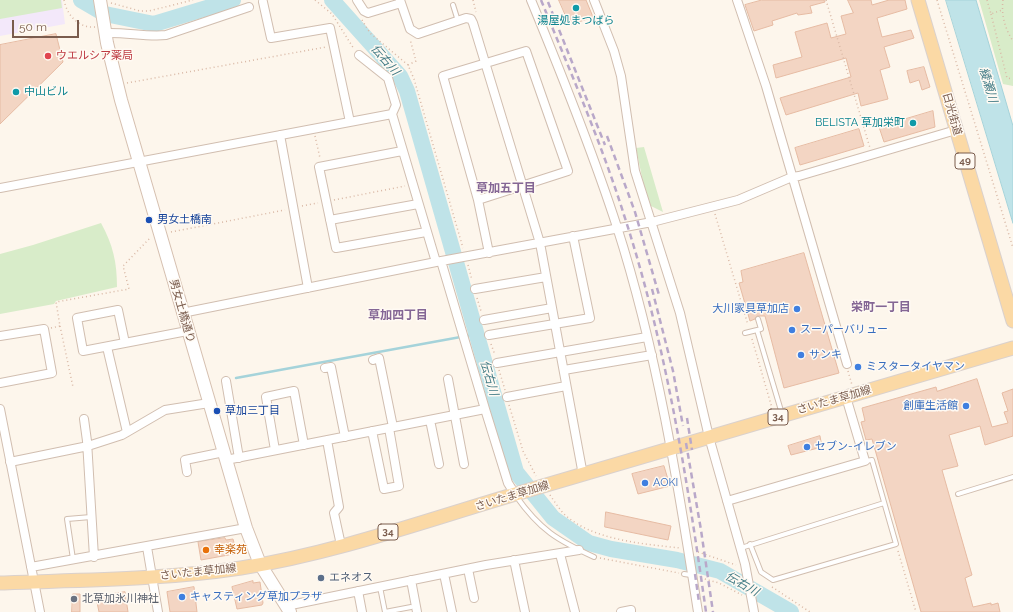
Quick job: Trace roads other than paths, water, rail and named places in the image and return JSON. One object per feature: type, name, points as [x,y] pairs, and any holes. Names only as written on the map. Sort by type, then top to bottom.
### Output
[{"type":"main road","name":"日光街道","points":[[918,0],[1013,321]]},
{"type":"main road","name":"さいたま草加線","points":[[0,583],[194,574],[260,564],[342,545],[709,437],[778,412],[846,397],[1013,348]]},
{"type":"street","points":[[357,0],[364,11],[368,13],[401,2],[410,29],[418,34],[466,18],[471,19],[540,243],[583,475]]},
{"type":"street","points":[[530,0],[589,147],[617,229],[652,355],[671,448],[687,551],[688,574],[698,612]]},
{"type":"street","points":[[594,0],[614,51],[621,76],[635,171],[680,313],[709,437],[747,572],[754,612]]},
{"type":"street","points":[[739,0],[766,86],[847,364]]},
{"type":"street","name":"男女土橋通り","points":[[105,1],[102,28],[138,162],[246,528],[260,564],[288,609]]},
{"type":"street","points":[[263,2],[271,38],[330,28],[350,122]]},
{"type":"street","points":[[102,28],[120,32],[155,36],[166,35],[249,7]]},
{"type":"street","points":[[478,200],[568,171],[526,51],[443,76],[478,200],[489,252]]},
{"type":"street","points":[[359,55],[388,78],[396,105],[392,114],[426,232],[441,261],[508,483],[515,494]]},
{"type":"street","points":[[0,188],[392,114]]},
{"type":"street","points":[[182,313],[441,261],[652,222],[738,200],[792,177],[956,130]]},
{"type":"street","points":[[280,135],[308,288]]},
{"type":"street","points":[[402,151],[319,167],[336,248],[426,232]]},
{"type":"street","points":[[330,220],[418,204]]},
{"type":"street","points":[[489,336],[590,318],[573,236]]},
{"type":"street","points":[[475,289],[546,276]]},
{"type":"street","points":[[484,320],[552,308]]},
{"type":"street","points":[[124,343],[118,310],[77,318],[83,351],[107,347],[187,330]]},
{"type":"street","points":[[0,336],[44,329],[52,373],[0,383]]},
{"type":"street","points":[[497,363],[647,337]]},
{"type":"street","points":[[107,347],[127,432]]},
{"type":"street","points":[[564,370],[652,355]]},
{"type":"street","points":[[372,432],[384,489],[399,486],[379,358],[373,360]]},
{"type":"street","points":[[325,368],[331,367],[345,437]]},
{"type":"street","points":[[448,379],[464,464]]},
{"type":"street","points":[[226,381],[239,458]]},
{"type":"street","points":[[507,396],[566,386]]},
{"type":"street","points":[[275,450],[266,397],[294,392],[304,445]]},
{"type":"street","points":[[727,501],[865,460],[846,397]]},
{"type":"street","points":[[10,462],[88,446],[127,432],[165,410],[209,403]]},
{"type":"street","points":[[0,409],[40,612]]},
{"type":"street","points":[[186,472],[185,460],[225,456],[239,458],[485,409]]},
{"type":"street","points":[[84,419],[88,446],[94,557]]},
{"type":"street","points":[[430,420],[439,464]]},
{"type":"street","points":[[327,440],[339,508],[334,513],[342,545]]},
{"type":"street","points":[[31,567],[94,557],[246,528]]},
{"type":"street","points":[[147,547],[158,612]]},
{"type":"street","points":[[288,609],[380,586],[514,560],[579,550]]},
{"type":"street","points":[[560,554],[575,612]]},
{"type":"street","points":[[514,560],[525,612]]},
{"type":"street","points":[[468,569],[474,598]]},
{"type":"street","points":[[444,574],[452,612]]},
{"type":"street","points":[[411,580],[414,609]]},
{"type":"street","points":[[358,591],[362,612]]},
{"type":"street","points":[[620,612],[631,610],[631,612]]},
{"type":"lane","points":[[453,5],[458,21]]},
{"type":"lane","points":[[745,333],[761,329],[758,319]]},
{"type":"lane","points":[[756,330],[778,412]]},
{"type":"lane","points":[[750,544],[761,572],[773,580],[896,544],[872,460],[865,460]]},
{"type":"lane","points":[[958,494],[1013,478]]},
{"type":"lane","points":[[515,494],[536,521],[549,533],[563,543],[594,557]]},
{"type":"lane","points":[[741,548],[884,503]]},
{"type":"lane","points":[[73,560],[67,519],[91,517]]},
{"type":"lane","points":[[380,586],[385,612],[414,609]]},
{"type":"water","name":"綾瀬川","points":[[946,0],[976,0],[1013,126],[1013,223]]},
{"type":"waterway","name":"伝右川","points":[[81,0],[105,14],[154,24],[233,0]]},
{"type":"waterway","name":"伝右川","points":[[332,0],[400,76],[407,91],[516,472],[553,518],[589,543],[611,549],[677,560],[720,571],[791,612]]},
{"type":"waterway","points":[[236,378],[477,334]]},
{"type":"railway","points":[[541,0],[585,107],[615,188],[639,264],[652,313],[674,412],[706,612]]},
{"type":"railway","points":[[548,2],[605,145]]},
{"type":"railway","points":[[607,136],[635,212],[659,295]]},
{"type":"railway","points":[[652,289],[673,371],[683,426]]},
{"type":"railway","points":[[687,418],[692,450]]},
{"type":"railway","points":[[686,443],[713,612]]},
{"type":"railway","points":[[695,574],[699,602]]},
{"type":"place","name":"湯屋処まつばら","points":[[576,8]]},
{"type":"place","name":"ウエルシア薬局","points":[[48,56]]},
{"type":"place","name":"中山ビル","points":[[16,92]]},
{"type":"place","name":"BELISTA 草加栄町","points":[[913,123]]},
{"type":"place","name":"男女土橋南","points":[[149,220]]},
{"type":"place","name":"大川家具草加店","points":[[797,309]]},
{"type":"place","name":"スーパーバリュー","points":[[792,330]]},
{"type":"place","name":"サンキ","points":[[801,355]]},
{"type":"place","name":"ミスタータイヤマン","points":[[858,367]]},
{"type":"place","name":"創庫生活館","points":[[966,406]]},
{"type":"place","name":"草加三丁目","points":[[217,411]]},
{"type":"place","name":"セブン-イレブン","points":[[807,447]]},
{"type":"place","name":"AOKI","points":[[645,483]]},
{"type":"place","name":"幸楽苑","points":[[206,550]]},
{"type":"place","name":"エネオス","points":[[321,578]]},
{"type":"place","name":"キャスティング草加プラザ","points":[[182,597]]},
{"type":"place","name":"北草加氷川神社","points":[[74,599]]},
{"type":"district","name":"草加五丁目","points":[[506,188]]},
{"type":"district","name":"栄町一丁目","points":[[881,307]]},
{"type":"district","name":"草加四丁目","points":[[398,315]]}]
